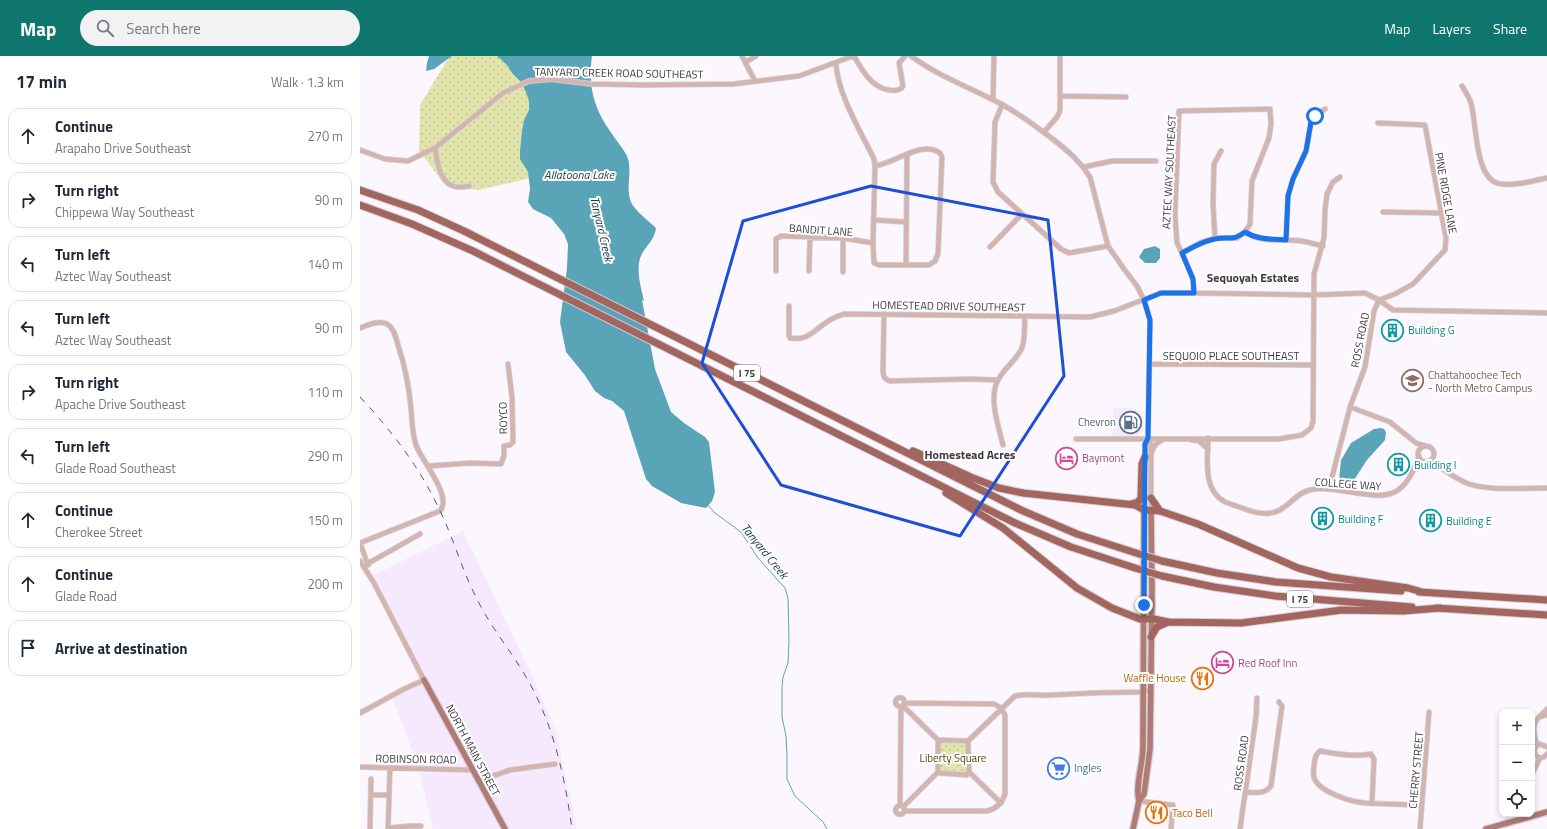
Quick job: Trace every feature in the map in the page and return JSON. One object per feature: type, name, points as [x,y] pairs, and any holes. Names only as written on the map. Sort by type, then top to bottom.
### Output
[{"type":"highway","name":"I 75","points":[[360,190],[418,210],[469,233],[1040,518],[1094,540],[1162,561],[1217,573],[1276,582],[1547,600]]},
{"type":"highway","name":"I 75","points":[[360,205],[412,224],[473,251],[924,478],[1040,534],[1071,547],[1162,576],[1221,588],[1275,596],[1547,615]]},
{"type":"highway","points":[[866,432],[898,444],[973,478],[999,488],[1023,493],[1131,504],[1148,510],[1160,511],[1204,526],[1298,568],[1331,577],[1408,588],[1422,592]]},
{"type":"highway","points":[[1131,504],[1138,502],[1141,498],[1142,464],[1145,457]]},
{"type":"highway","points":[[924,478],[1009,533],[1068,582],[1112,608],[1140,619],[1168,622],[1241,623],[1342,610],[1403,611],[1440,608]]},
{"type":"highway","points":[[1151,495],[1160,511]]},
{"type":"highway","points":[[1151,637],[1157,628],[1168,622]]},
{"type":"main road","points":[[1139,801],[1137,793],[1143,757],[1144,685],[1152,523],[1148,510]]},
{"type":"main road","points":[[1133,829],[1139,801],[1144,794],[1148,768],[1151,637],[1148,619],[1148,510]]},
{"type":"main road","name":"NORTH MAIN STREET","points":[[424,680],[471,770],[505,829]]},
{"type":"main road","points":[[1486,829],[1547,812]]},
{"type":"street","points":[[742,56],[755,81]]},
{"type":"street","points":[[746,62],[756,56]]},
{"type":"street","points":[[854,56],[867,76],[874,83],[883,89],[894,90],[902,88],[903,86],[899,63],[905,56]]},
{"type":"street","name":"TANYARD CREEK ROAD SOUTHEAST","points":[[360,150],[385,159],[408,161],[435,148],[503,93],[529,81],[550,79],[592,84],[644,85],[734,84],[799,76],[854,56]]},
{"type":"street","points":[[911,56],[934,71],[1002,105],[1044,132],[1084,167],[1090,177],[1108,246],[1137,286],[1144,300],[1150,320],[1148,438],[1150,445],[1151,495]]},
{"type":"street","points":[[993,100],[994,56]]},
{"type":"street","points":[[1044,132],[1057,118],[1060,111],[1060,56]]},
{"type":"street","points":[[836,63],[839,82],[855,121],[874,159],[873,259],[875,264],[906,265],[933,263],[937,258],[939,242],[942,157],[940,153],[929,148],[921,149],[884,165],[875,166]]},
{"type":"street","points":[[1462,86],[1471,102],[1482,168],[1489,178],[1500,184],[1513,184],[1547,178]]},
{"type":"street","points":[[1061,96],[1126,97]]},
{"type":"street","points":[[1002,105],[995,122],[993,182],[998,192],[1061,249],[1069,253],[1108,246]]},
{"type":"street","name":"AZTEC WAY SOUTHEAST","points":[[1194,293],[1193,279],[1177,243],[1175,214],[1179,111],[1270,109],[1271,124],[1269,138],[1252,181],[1250,224],[1245,232]]},
{"type":"street","points":[[1286,240],[1288,196],[1293,179],[1306,151],[1311,122],[1315,116],[1325,109]]},
{"type":"street","name":"PINE RIDGE LANE","points":[[1378,123],[1425,125],[1440,213],[1446,238],[1445,250],[1412,284],[1396,294],[1379,300]]},
{"type":"street","points":[[435,148],[438,167],[443,178],[448,183],[458,187],[469,186]]},
{"type":"street","points":[[1216,238],[1213,204],[1214,164],[1220,151]]},
{"type":"street","points":[[906,265],[907,155]]},
{"type":"street","points":[[1084,167],[1112,161],[1156,161]]},
{"type":"street","points":[[1076,439],[1279,439],[1302,435],[1311,428],[1313,421],[1314,274],[1323,246],[1327,194],[1334,182],[1340,177]]},
{"type":"street","points":[[1383,212],[1440,213]]},
{"type":"street","points":[[990,247],[1022,214]]},
{"type":"street","points":[[874,220],[906,222]]},
{"type":"street","points":[[1182,253],[1202,242],[1216,238],[1237,238],[1245,232],[1253,237],[1300,241],[1323,246]]},
{"type":"street","name":"BANDIT LANE","points":[[776,271],[776,239],[781,236],[843,238],[873,243]]},
{"type":"street","points":[[809,272],[810,237]]},
{"type":"street","points":[[843,238],[843,272]]},
{"type":"street","name":"HOMESTEAD DRIVE SOUTHEAST","points":[[789,306],[789,336],[790,338],[794,339],[812,335],[827,321],[844,314],[1090,317],[1114,311],[1161,293],[1314,295],[1365,293],[1379,300],[1393,310],[1547,313]]},
{"type":"street","name":"ROSS ROAD","points":[[1329,489],[1350,407],[1365,367],[1374,311],[1379,300]]},
{"type":"street","points":[[884,314],[883,376],[886,379],[890,381],[971,379],[998,380]]},
{"type":"street","points":[[1003,445],[995,405],[995,388],[998,380],[1021,349],[1024,341],[1025,316]]},
{"type":"street","points":[[360,328],[380,322],[388,325],[394,331],[406,368],[416,445],[442,493],[444,502],[440,511],[360,543],[367,564],[368,573]]},
{"type":"street","name":"ROYCO","points":[[428,466],[471,463],[501,464],[504,456],[504,446],[510,445],[513,442],[512,397],[508,364]]},
{"type":"street","name":"SEQUOIO PLACE SOUTHEAST","points":[[1149,364],[1313,365]]},
{"type":"street","points":[[1350,407],[1390,422],[1416,443],[1432,449],[1439,466]]},
{"type":"street","points":[[1148,438],[1145,444],[1148,510]]},
{"type":"street","points":[[1148,510],[1151,495],[1153,448],[1159,442],[1169,438]]},
{"type":"street","points":[[1183,438],[1199,441],[1208,449]]},
{"type":"street","name":"COLLEGE WAY","points":[[1208,438],[1209,481],[1217,495],[1225,501],[1264,514],[1274,512],[1284,507],[1299,494],[1310,490],[1329,489],[1388,496],[1397,492],[1406,483],[1415,467],[1419,454]]},
{"type":"street","points":[[1416,443],[1419,454],[1426,462],[1439,466],[1454,478],[1480,487],[1547,488]]},
{"type":"street","points":[[1419,454],[1422,448],[1426,446]]},
{"type":"street","points":[[1415,467],[1432,460],[1434,456]]},
{"type":"street","points":[[1319,490],[1331,482]]},
{"type":"street","points":[[367,564],[420,534]]},
{"type":"street","points":[[360,561],[368,573],[424,680],[360,713]]},
{"type":"street","points":[[939,741],[968,740],[1015,696],[1022,694],[1038,695],[1144,692],[1150,690]]},
{"type":"street","name":"ROSS ROAD","points":[[1240,829],[1256,717],[1257,698]]},
{"type":"street","points":[[1246,792],[1263,792],[1268,790],[1271,786],[1282,706],[1279,702]]},
{"type":"street","points":[[902,808],[987,811],[995,808],[1005,794],[1005,715],[1001,708],[994,704],[903,705]]},
{"type":"street","points":[[902,808],[938,772],[939,741],[903,705]]},
{"type":"street","points":[[902,808],[903,705]]},
{"type":"street","points":[[1538,745],[1534,733],[1534,724],[1547,709]]},
{"type":"street","name":"CHERRY STREET","points":[[1420,829],[1429,712]]},
{"type":"street","points":[[1539,717],[1547,715]]},
{"type":"street","points":[[968,740],[969,772],[1000,803]]},
{"type":"street","points":[[1540,758],[1535,754],[1534,749],[1538,745],[1543,744],[1547,747]]},
{"type":"street","points":[[1372,803],[1374,759],[1371,754],[1327,753],[1320,751],[1315,756],[1313,775],[1318,784],[1345,799],[1355,802],[1422,806]]},
{"type":"street","points":[[1535,768],[1540,758],[1547,754]]},
{"type":"street","points":[[478,781],[510,770],[555,764]]},
{"type":"street","name":"ROBINSON ROAD","points":[[360,767],[471,770]]},
{"type":"street","points":[[390,768],[388,828],[421,826]]},
{"type":"street","points":[[938,772],[941,774],[967,775],[969,772]]},
{"type":"street","points":[[370,829],[371,779]]},
{"type":"street","points":[[371,795],[389,795]]},
{"type":"street","points":[[1139,801],[1173,805],[1171,829]]},
{"type":"highlighted area","points":[[871,186],[1048,220],[1064,376],[960,536],[781,485],[702,363],[743,221]]},
{"type":"shaded area","points":[[1113,408],[1130,408],[1142,413],[1142,434],[1131,437],[1112,437]]},
{"type":"shaded area","points":[[463,531],[535,682],[557,735],[577,829],[433,829],[419,769],[392,697],[420,682],[370,577]]},
{"type":"green space","points":[[451,56],[498,56],[519,75],[532,95],[531,178],[479,190],[447,187],[419,151],[420,105]]},
{"type":"green space","name":"Liberty Square","points":[[942,742],[964,742],[967,744],[966,772],[942,773],[940,770],[940,745]]},
{"type":"water","points":[[429,56],[452,56],[434,69],[426,71]]},
{"type":"water","name":"Allatoona Lake","points":[[497,56],[592,56],[591,86],[593,95],[599,113],[604,122],[627,156],[629,162],[629,196],[631,202],[656,228],[651,241],[640,258],[639,263],[639,276],[644,301],[642,300],[655,369],[671,412],[705,437],[709,442],[715,492],[712,501],[706,508],[681,503],[652,486],[646,479],[624,411],[612,401],[604,398],[595,391],[584,374],[566,352],[560,322],[567,268],[568,244],[564,234],[551,218],[533,209],[528,202],[530,189],[528,172],[520,159],[520,151],[524,120],[529,110],[529,101],[520,81],[507,65]]},
{"type":"water","points":[[1155,246],[1160,249],[1160,258],[1156,263],[1145,263],[1139,257],[1144,249]]},
{"type":"water","points":[[1381,428],[1386,432],[1385,440],[1367,460],[1354,480],[1349,483],[1339,480],[1341,460],[1351,443],[1374,429]]},
{"type":"waterway","name":"Tanyard Creek","points":[[707,504],[715,513],[741,532],[758,558],[785,588],[788,598],[789,640],[788,663],[783,677],[782,687],[782,717],[786,736],[787,779],[795,796],[823,822],[827,829]]},
{"type":"railway","points":[[360,397],[405,451],[424,481],[446,523],[471,587],[482,608],[523,671],[538,699],[552,735],[562,772],[572,829]]},
{"type":"place","name":"Building G","points":[[1393,330]]},
{"type":"place","name":"Chattahoochee Tech - North Metro Campus","points":[[1413,381]]},
{"type":"place","name":"Chevron","points":[[1131,422]]},
{"type":"place","name":"Baymont","points":[[1067,458]]},
{"type":"place","name":"Building I","points":[[1398,465]]},
{"type":"place","name":"Building F","points":[[1322,519]]},
{"type":"place","name":"Building E","points":[[1430,521]]},
{"type":"place","name":"Red Roof Inn","points":[[1223,663]]},
{"type":"place","name":"Waffle House","points":[[1202,678]]},
{"type":"place","name":"Ingles","points":[[1059,768]]},
{"type":"place","name":"Taco Bell","points":[[1156,813]]},
{"type":"district","name":"Sequoyah Estates","points":[[1253,277]]},
{"type":"district","name":"Homestead Acres","points":[[970,454]]},
{"type":"route","points":[[1144,605],[1145,444],[1148,438],[1150,320],[1144,300],[1161,293],[1194,293],[1193,279],[1182,253],[1202,242],[1216,238],[1237,238],[1245,232],[1253,237],[1286,240],[1288,196],[1293,179],[1306,151],[1310,136],[1311,122],[1315,116]]}]
